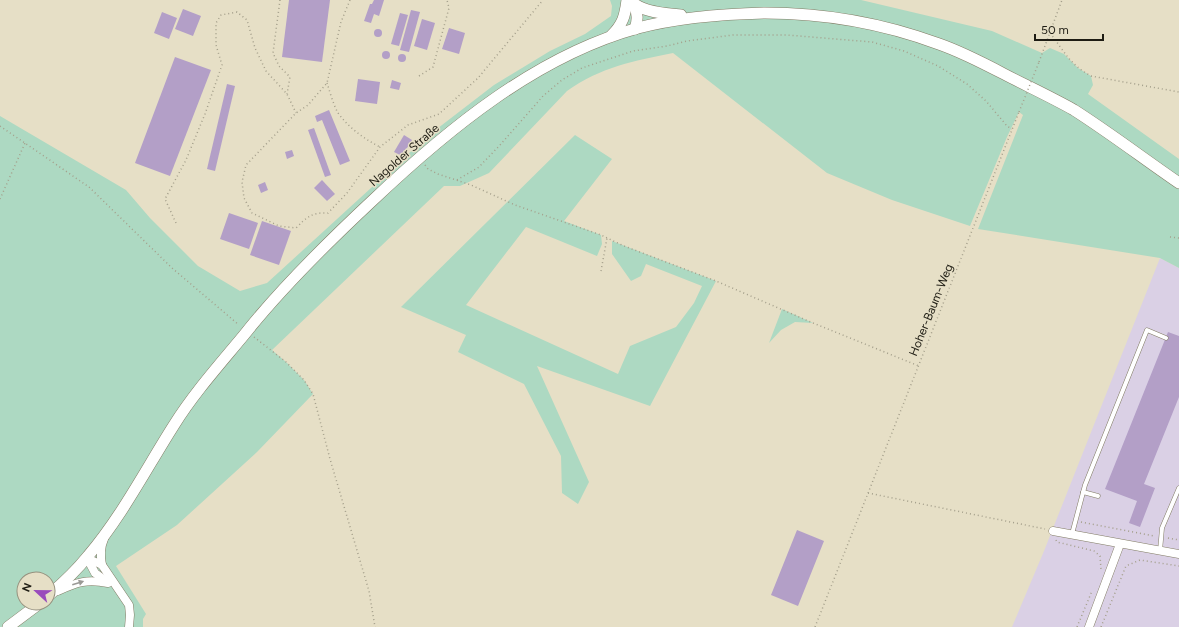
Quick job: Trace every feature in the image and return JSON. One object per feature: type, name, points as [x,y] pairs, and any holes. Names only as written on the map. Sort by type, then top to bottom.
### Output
[{"type":"main road","name":"Nagolder Straße","points":[[610,38],[620,27],[631,2]]},
{"type":"main road","points":[[631,2],[657,13],[702,17],[727,14],[784,13],[836,17],[886,27],[942,45],[970,57],[1075,111],[1179,183]]},
{"type":"main road","points":[[626,13],[628,22],[635,29],[638,20],[638,12],[631,2]]},
{"type":"main road","name":"Nagolder Straße","points":[[56,589],[87,558],[110,527],[134,493],[175,424],[192,399],[247,331],[282,291],[329,242],[418,158],[468,117],[520,83],[568,56],[635,29],[674,20],[702,17]]},
{"type":"main road","points":[[8,627],[29,611]]},
{"type":"street","points":[[110,527],[101,545],[100,555],[102,565],[129,606],[129,627]]},
{"type":"street","points":[[1053,531],[1179,554]]},
{"type":"street","points":[[1089,627],[1120,544]]},
{"type":"street","points":[[87,558],[102,565]]},
{"type":"street","points":[[87,558],[95,573],[117,588]]},
{"type":"street","points":[[56,593],[78,582],[87,580],[108,583]]},
{"type":"lane","points":[[1072,534],[1083,492],[1147,330],[1166,338]]},
{"type":"lane","points":[[1160,551],[1162,528],[1179,488]]},
{"type":"lane","points":[[1083,492],[1098,496]]},
{"type":"path","points":[[280,0],[273,53],[279,66],[290,77],[287,94]]},
{"type":"path","points":[[350,0],[341,22],[327,83],[308,104],[296,113],[246,166],[242,182],[244,198],[252,213],[279,226],[296,228],[316,212],[328,213],[347,193],[380,147],[408,125],[439,114],[478,78],[543,0]]},
{"type":"path","points":[[420,76],[433,66],[449,8],[447,0]]},
{"type":"path","name":"Hoher-Baum-Weg","points":[[815,627],[1039,62],[1062,0]]},
{"type":"path","points":[[176,223],[166,199],[186,160],[205,114],[222,65],[216,45],[216,23],[221,15],[237,12],[247,20],[255,48],[266,71],[287,94],[296,113]]},
{"type":"path","points":[[1050,33],[1069,59],[1078,68],[1091,76],[1179,92]]},
{"type":"path","points":[[457,180],[479,167],[543,96],[562,80],[582,68],[633,51],[694,40],[733,35],[787,35],[872,42],[904,51],[938,66],[967,84],[986,101],[1006,126],[1012,129]]},
{"type":"path","points":[[327,83],[338,112],[351,128],[366,140],[380,147]]},
{"type":"path","points":[[0,126],[89,187],[172,268],[231,319],[286,362],[304,380],[313,394],[330,459],[369,591],[375,627]]},
{"type":"path","points":[[0,199],[25,143]]},
{"type":"path","points":[[418,158],[428,169],[438,174],[477,187],[515,205],[607,238],[716,281],[813,323],[919,366]]},
{"type":"path","points":[[1170,237],[1179,238]]},
{"type":"path","points":[[601,271],[607,238]]},
{"type":"path","points":[[868,493],[1053,531],[1057,542],[1094,551],[1100,556],[1102,562],[1101,571]]},
{"type":"path","points":[[1076,521],[1179,540]]},
{"type":"path","points":[[1101,627],[1126,566],[1140,560],[1179,566]]},
{"type":"path","points":[[1077,627],[1095,585]]},
{"type":"shaded area","points":[[1160,258],[1179,268],[1179,627],[1012,627],[1044,551]]},
{"type":"green space","points":[[610,0],[861,0],[992,31],[1042,53],[1050,48],[1064,54],[1078,68],[1091,76],[1093,85],[1088,94],[1179,159],[1179,268],[1160,258],[978,229],[1023,115],[1019,112],[970,226],[892,200],[827,173],[673,53],[631,62],[592,76],[567,91],[489,173],[460,186],[444,186],[272,350],[304,380],[313,394],[257,452],[177,525],[116,566],[146,614],[143,619],[143,627],[0,627],[0,116],[126,190],[150,218],[198,266],[240,291],[267,283],[429,135],[494,85],[550,51],[585,34],[611,16],[612,6]]},
{"type":"green space","points":[[575,135],[612,159],[564,221],[601,235],[602,244],[597,256],[526,227],[466,305],[618,374],[630,346],[676,327],[694,303],[702,286],[646,264],[641,276],[631,281],[612,254],[612,241],[716,281],[650,406],[537,366],[589,482],[578,504],[562,493],[561,456],[524,384],[458,352],[466,335],[401,307]]},
{"type":"green space","points":[[782,309],[813,323],[795,322],[781,330],[769,343]]},
{"type":"building","points":[[289,0],[330,0],[322,62],[282,57]]},
{"type":"building","points":[[374,0],[384,0],[379,16],[374,14],[371,23],[364,21],[370,4],[372,4]]},
{"type":"building","points":[[183,9],[201,16],[193,36],[175,29]]},
{"type":"building","points":[[411,10],[420,12],[409,52],[400,50]]},
{"type":"building","points":[[162,12],[177,18],[169,39],[154,33]]},
{"type":"building","points":[[400,13],[408,15],[399,46],[391,44]]},
{"type":"building","points":[[422,19],[435,23],[427,50],[414,46]]},
{"type":"building","points":[[449,28],[465,33],[459,54],[442,49]]},
{"type":"building","points":[[376,29],[380,29],[382,33],[380,37],[376,37],[374,35],[374,31]]},
{"type":"building","points":[[384,51],[388,51],[390,55],[388,59],[384,59],[382,57],[382,53]]},
{"type":"building","points":[[400,54],[404,54],[406,58],[404,62],[400,62],[398,60],[398,56]]},
{"type":"building","points":[[175,57],[211,70],[170,176],[135,163]]},
{"type":"building","points":[[358,79],[380,82],[377,104],[355,101]]},
{"type":"building","points":[[392,80],[401,83],[399,90],[390,88]]},
{"type":"building","points":[[227,84],[235,86],[215,171],[207,169]]},
{"type":"building","points":[[329,110],[350,161],[340,165],[322,120],[317,122],[315,116]]},
{"type":"building","points":[[314,128],[331,175],[325,177],[308,130]]},
{"type":"building","points":[[404,135],[412,140],[402,156],[394,152]]},
{"type":"building","points":[[292,150],[294,156],[287,159],[285,152]]},
{"type":"building","points":[[322,180],[335,194],[327,201],[314,188]]},
{"type":"building","points":[[265,182],[268,190],[261,193],[258,185]]},
{"type":"building","points":[[229,213],[258,223],[249,249],[220,239]]},
{"type":"building","points":[[262,221],[291,231],[279,265],[250,255]]},
{"type":"building","points":[[1168,332],[1179,336],[1179,397],[1144,484],[1155,488],[1140,527],[1129,523],[1137,501],[1105,489]]},
{"type":"building","points":[[797,530],[824,541],[798,606],[771,595]]}]
